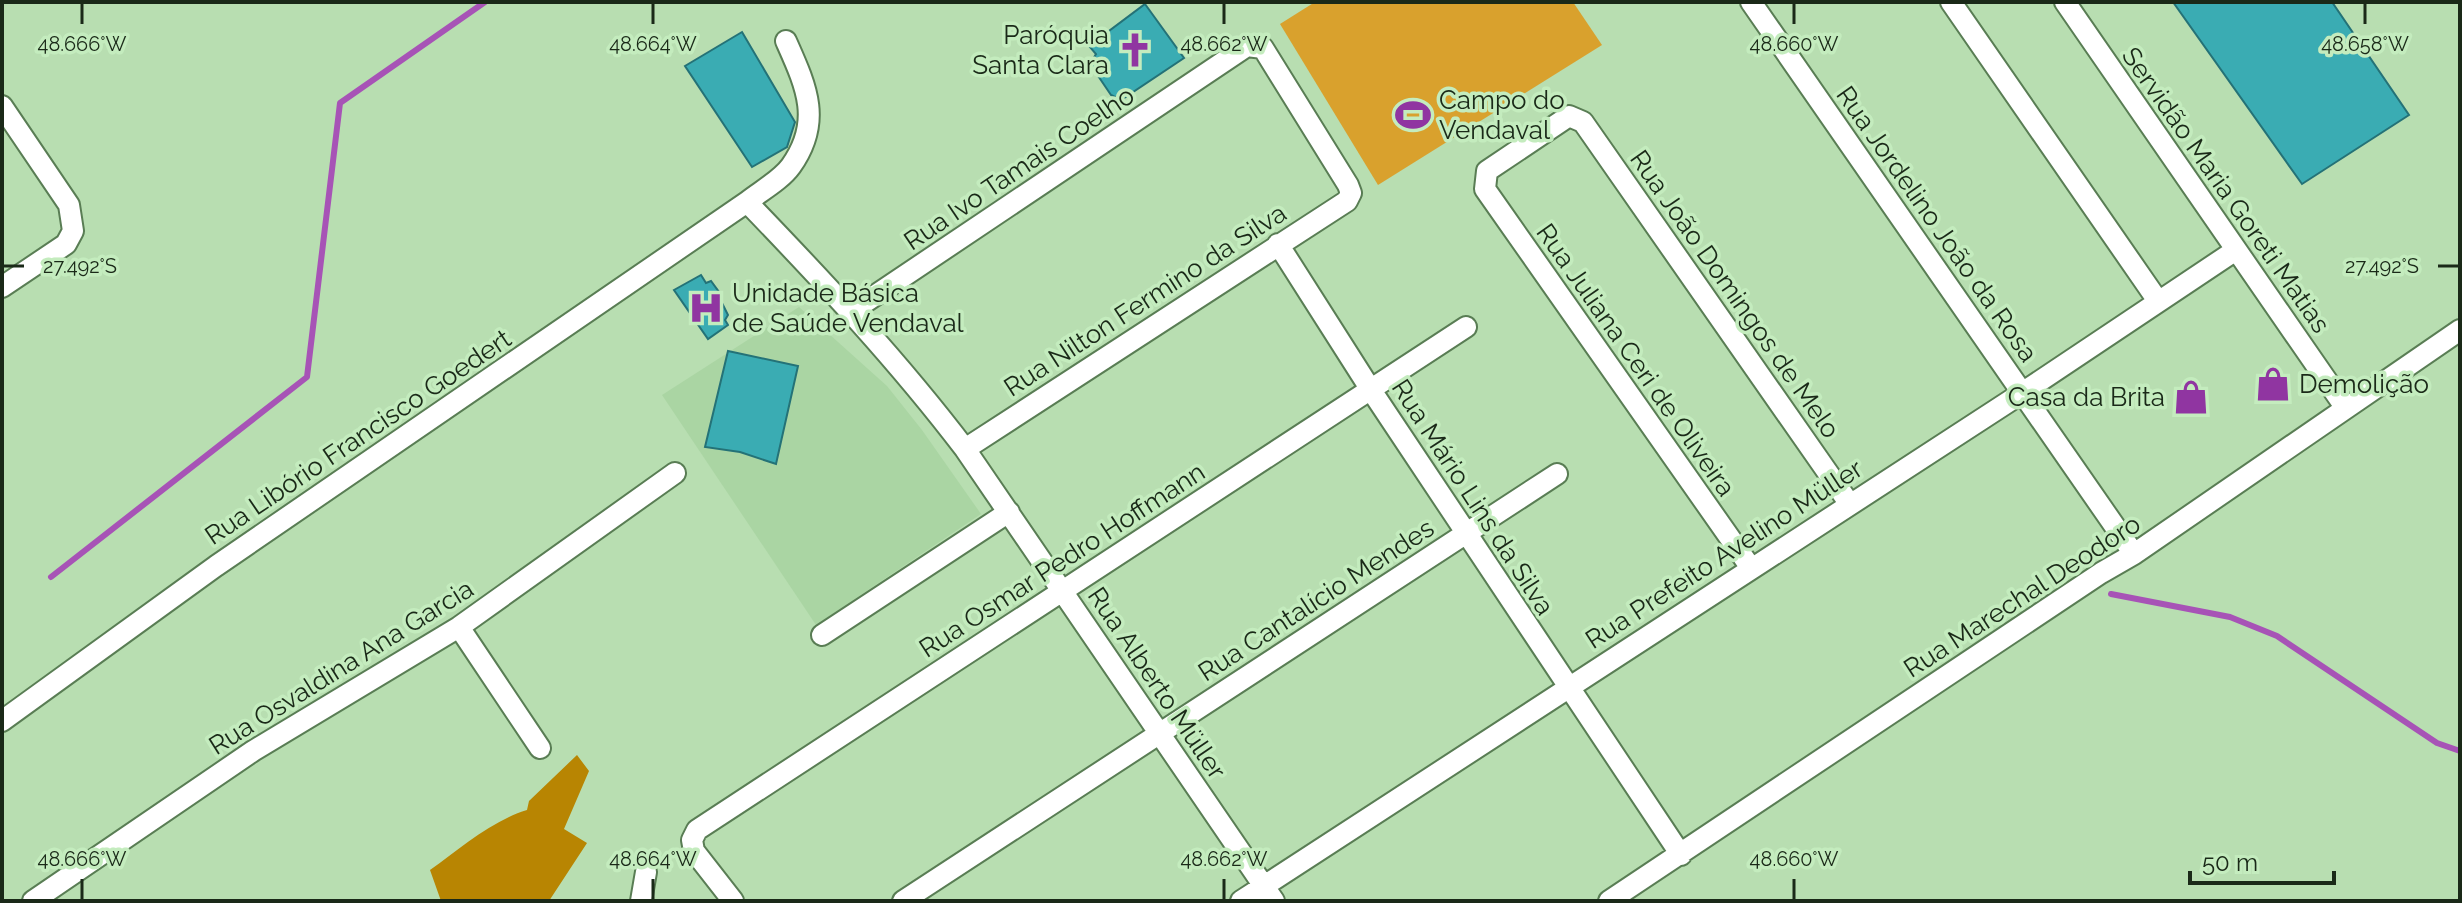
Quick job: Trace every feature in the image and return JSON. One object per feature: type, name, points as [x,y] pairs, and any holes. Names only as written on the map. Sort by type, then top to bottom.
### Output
[{"type":"street","name":"Rua Jordelino João da Rosa","points":[[1751,2],[2134,554]]},
{"type":"street","points":[[1951,2],[2158,301]]},
{"type":"street","name":"Servidão Maria Goreti Matias","points":[[2065,2],[2345,407]]},
{"type":"street","name":"Rua Libório Francisco Goedert","points":[[2,721],[216,566],[747,202],[790,168],[807,136],[810,112],[805,85],[786,41]]},
{"type":"street","name":"Rua Ivo Tamais Coelho","points":[[852,311],[1247,46],[1263,48],[1351,193]]},
{"type":"street","points":[[2,106],[69,205],[73,231],[66,244],[2,287]]},
{"type":"street","name":"Rua João Domingos de Melo","points":[[1485,180],[1487,171],[1569,116],[1583,122],[1849,503]]},
{"type":"street","name":"Rua Juliana Ceri de Oliveira","points":[[1485,180],[1485,189],[1751,568]]},
{"type":"street","name":"Rua Nilton Fermino da Silva","points":[[965,449],[1347,201],[1351,193]]},
{"type":"street","name":"Rua Alberto Müller","points":[[747,202],[852,311],[910,377],[965,449],[1269,894]]},
{"type":"street","name":"Rua Mário Lins da Silva","points":[[1278,244],[1371,390],[1681,855]]},
{"type":"street","name":"Rua Prefeito Avelino Müller","points":[[1241,901],[1269,894],[1568,687],[2022,393],[2236,250]]},
{"type":"street","name":"Rua Osmar Pedro Hoffmann","points":[[733,901],[694,851],[692,840],[697,830],[1466,327]]},
{"type":"street","name":"Rua Marechal Deodoro","points":[[1609,901],[2134,554],[2460,330]]},
{"type":"street","name":"Rua Osvaldina Ana Garcia","points":[[33,901],[253,751],[459,627],[675,473]]},
{"type":"street","name":"Rua Cantalício Mendes","points":[[903,901],[1557,474]]},
{"type":"street","points":[[822,635],[1009,512]]},
{"type":"street","points":[[459,627],[540,748]]},
{"type":"street","points":[[641,901],[646,872]]},
{"type":"shaded area","name":"Campo do Vendaval","points":[[1315,2],[1573,2],[1602,45],[1378,185],[1280,24]]},
{"type":"shaded area","points":[[799,307],[887,386],[981,514],[816,625],[662,395]]},
{"type":"shaded area","points":[[577,755],[589,771],[564,829],[587,843],[549,901],[441,901],[430,870],[488,828],[527,810],[529,801]]},
{"type":"building","points":[[2173,2],[2332,2],[2409,115],[2302,184]]},
{"type":"building","name":"Paróquia Santa Clara","points":[[1145,4],[1184,58],[1121,100],[1111,95],[1090,64],[1096,54],[1089,46]]},
{"type":"building","points":[[742,32],[795,122],[787,147],[752,167],[685,66]]},
{"type":"building","name":"Unidade Básica de Saúde Vendaval","points":[[701,275],[706,283],[711,281],[719,292],[728,315],[725,320],[728,325],[708,339],[674,290]]},
{"type":"building","points":[[728,351],[798,366],[776,464],[740,452],[705,447]]},
{"type":"waterway","points":[[51,577],[307,377],[340,103],[485,2]]},
{"type":"waterway","points":[[2111,594],[2230,617],[2277,636],[2437,743],[2460,751]]},
{"type":"place","name":"Paróquia Santa Clara","points":[[1135,50]]},
{"type":"place","name":"Campo do Vendaval","points":[[1413,115]]},
{"type":"place","name":"Unidade Básica de Saúde Vendaval","points":[[706,308]]},
{"type":"place","name":"Demolição","points":[[2273,384]]},
{"type":"place","name":"Casa da Brita","points":[[2191,397]]}]
